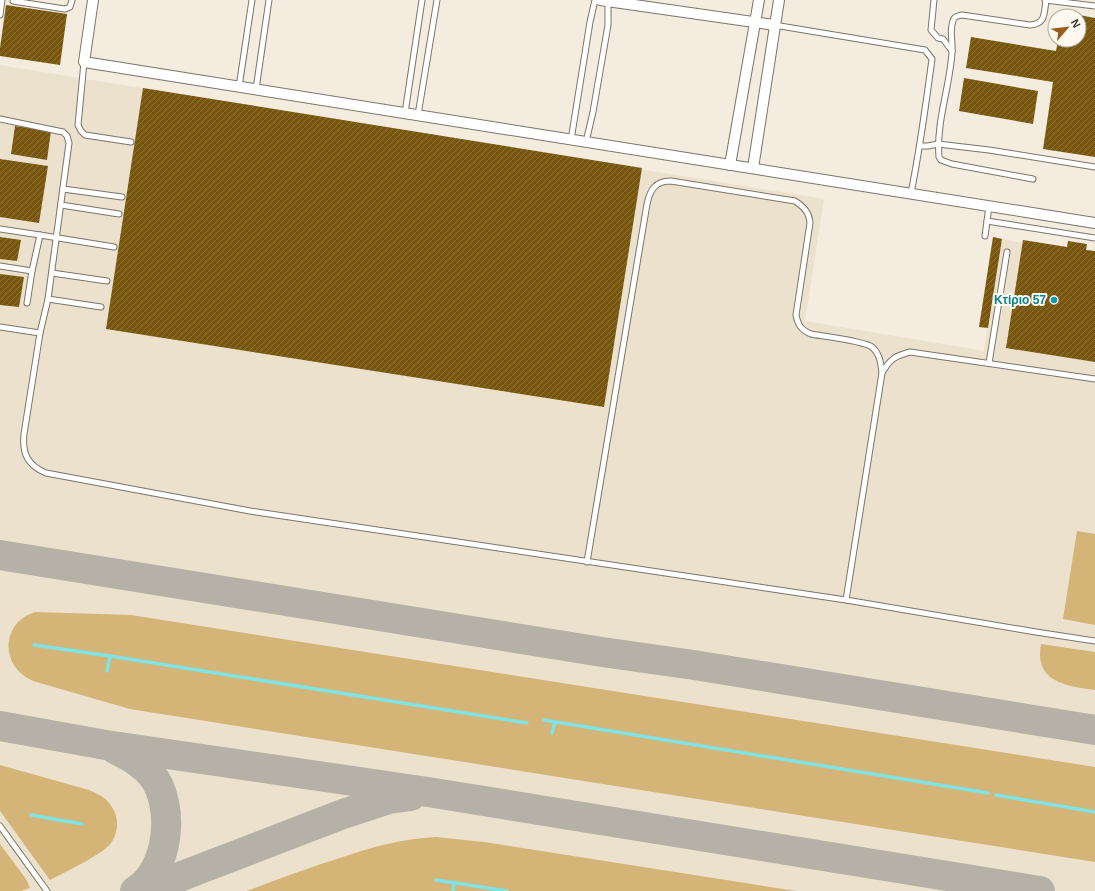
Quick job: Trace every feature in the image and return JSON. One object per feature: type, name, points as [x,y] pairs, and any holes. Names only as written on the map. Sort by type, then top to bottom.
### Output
[{"type":"street","points":[[93,0],[84,62],[1095,223]]},
{"type":"street","points":[[730,165],[758,0]]},
{"type":"street","points":[[753,168],[779,0]]},
{"type":"street","points":[[604,1],[774,25]]},
{"type":"lane","points":[[0,15],[2,0]]},
{"type":"lane","points":[[13,1],[65,9],[70,7],[72,0]]},
{"type":"lane","points":[[239,87],[252,0]]},
{"type":"lane","points":[[256,89],[270,0]]},
{"type":"lane","points":[[405,113],[422,0]]},
{"type":"lane","points":[[418,115],[437,0]]},
{"type":"lane","points":[[571,140],[590,22],[595,0]]},
{"type":"lane","points":[[934,0],[931,30],[938,38],[943,39],[952,51]]},
{"type":"lane","points":[[1033,179],[952,164],[939,157],[938,144],[952,51],[951,30],[953,19],[956,16],[962,15],[1030,25],[1040,22],[1043,18],[1045,0],[1095,6]]},
{"type":"lane","points":[[586,142],[593,112],[608,25],[604,1]]},
{"type":"lane","points":[[774,25],[925,50],[932,59],[921,146],[911,193]]},
{"type":"lane","points":[[84,62],[78,125],[81,131],[85,135],[131,142]]},
{"type":"lane","points":[[0,120],[63,132],[67,136],[68,143],[52,273],[40,333],[23,442],[25,453],[29,461],[36,469],[46,473],[250,511],[846,600],[1095,641]]},
{"type":"lane","points":[[921,146],[938,144],[989,150],[1095,167]]},
{"type":"lane","points":[[587,562],[647,204],[652,190],[657,185],[664,181],[671,181],[795,201],[801,204],[810,217],[810,223],[796,315],[797,322],[804,332],[869,345],[877,352],[880,358],[882,373],[846,600]]},
{"type":"lane","points":[[63,189],[122,197]]},
{"type":"lane","points":[[61,205],[119,214]]},
{"type":"lane","points":[[985,236],[989,206]]},
{"type":"lane","points":[[987,221],[1095,238]]},
{"type":"lane","points":[[0,229],[114,247]]},
{"type":"lane","points":[[26,303],[40,235]]},
{"type":"lane","points":[[989,363],[1007,252]]},
{"type":"lane","points":[[0,266],[32,271]]},
{"type":"lane","points":[[52,273],[107,280]]},
{"type":"lane","points":[[48,299],[101,307]]},
{"type":"lane","points":[[0,327],[40,333]]},
{"type":"lane","points":[[882,373],[892,359],[900,354],[910,352],[1095,379]]},
{"type":"lane","points":[[0,826],[47,891]]},
{"type":"shaded area","points":[[0,65],[824,199],[805,321],[984,351],[1002,239],[1022,243],[1023,240],[1067,247],[1068,241],[1087,244],[1086,250],[1095,251],[1095,891],[0,891]]},
{"type":"shaded area","points":[[1077,531],[1095,534],[1095,625],[1063,619]]},
{"type":"shaded area","points":[[35,612],[131,615],[1095,767],[1095,862],[130,709],[33,681],[22,674],[14,666],[8,645],[10,635],[15,625]]},
{"type":"shaded area","points":[[1041,644],[1095,652],[1095,690],[1063,684],[1054,680],[1042,667],[1040,657]]},
{"type":"shaded area","points":[[0,765],[89,790],[101,796],[108,801],[113,808],[117,821],[117,829],[111,843],[92,858],[50,880],[0,811]]},
{"type":"shaded area","points":[[436,837],[484,842],[796,891],[247,891],[307,869],[367,850],[400,841]]},
{"type":"shaded area","points":[[0,844],[26,879],[30,888],[21,891],[0,891]]},
{"type":"building","points":[[6,5],[67,14],[60,65],[0,56]]},
{"type":"building","points":[[1087,16],[1095,18],[1095,157],[1043,149],[1053,82],[966,68],[971,37],[1056,51],[1057,48],[1087,48]]},
{"type":"building","points":[[964,78],[1038,91],[1033,124],[959,111]]},
{"type":"building","points":[[143,88],[642,168],[604,407],[106,329]]},
{"type":"building","points":[[15,126],[51,131],[47,160],[11,154]]},
{"type":"building","points":[[0,159],[48,166],[39,223],[0,217]]},
{"type":"building","points":[[0,237],[21,240],[17,261],[0,259]]},
{"type":"building","points":[[993,237],[1002,239],[988,328],[979,327]]},
{"type":"building","name":"Κτίριο 57","points":[[1023,240],[1067,247],[1068,241],[1087,244],[1086,250],[1095,251],[1095,362],[1006,348]]},
{"type":"building","points":[[0,274],[24,277],[19,307],[0,305]]},
{"type":"waterway","points":[[34,645],[110,656],[107,671]]},
{"type":"waterway","points":[[110,656],[527,723]]},
{"type":"waterway","points":[[544,720],[988,793]]},
{"type":"waterway","points":[[552,733],[555,722]]},
{"type":"waterway","points":[[996,795],[1095,812]]},
{"type":"waterway","points":[[31,815],[82,824]]},
{"type":"waterway","points":[[436,880],[507,891]]},
{"type":"waterway","points":[[453,891],[454,882]]},
{"type":"taxiway","points":[[0,555],[1095,730]]},
{"type":"taxiway","points":[[0,726],[106,745],[428,792],[1040,891]]},
{"type":"taxiway","points":[[115,749],[140,763],[152,775],[160,788],[164,803],[166,820],[162,854],[155,869],[146,882],[135,891]]},
{"type":"taxiway","points":[[143,891],[343,814],[389,799],[411,796]]},
{"type":"place","name":"Κτίριο 57","points":[[1054,300]]}]
